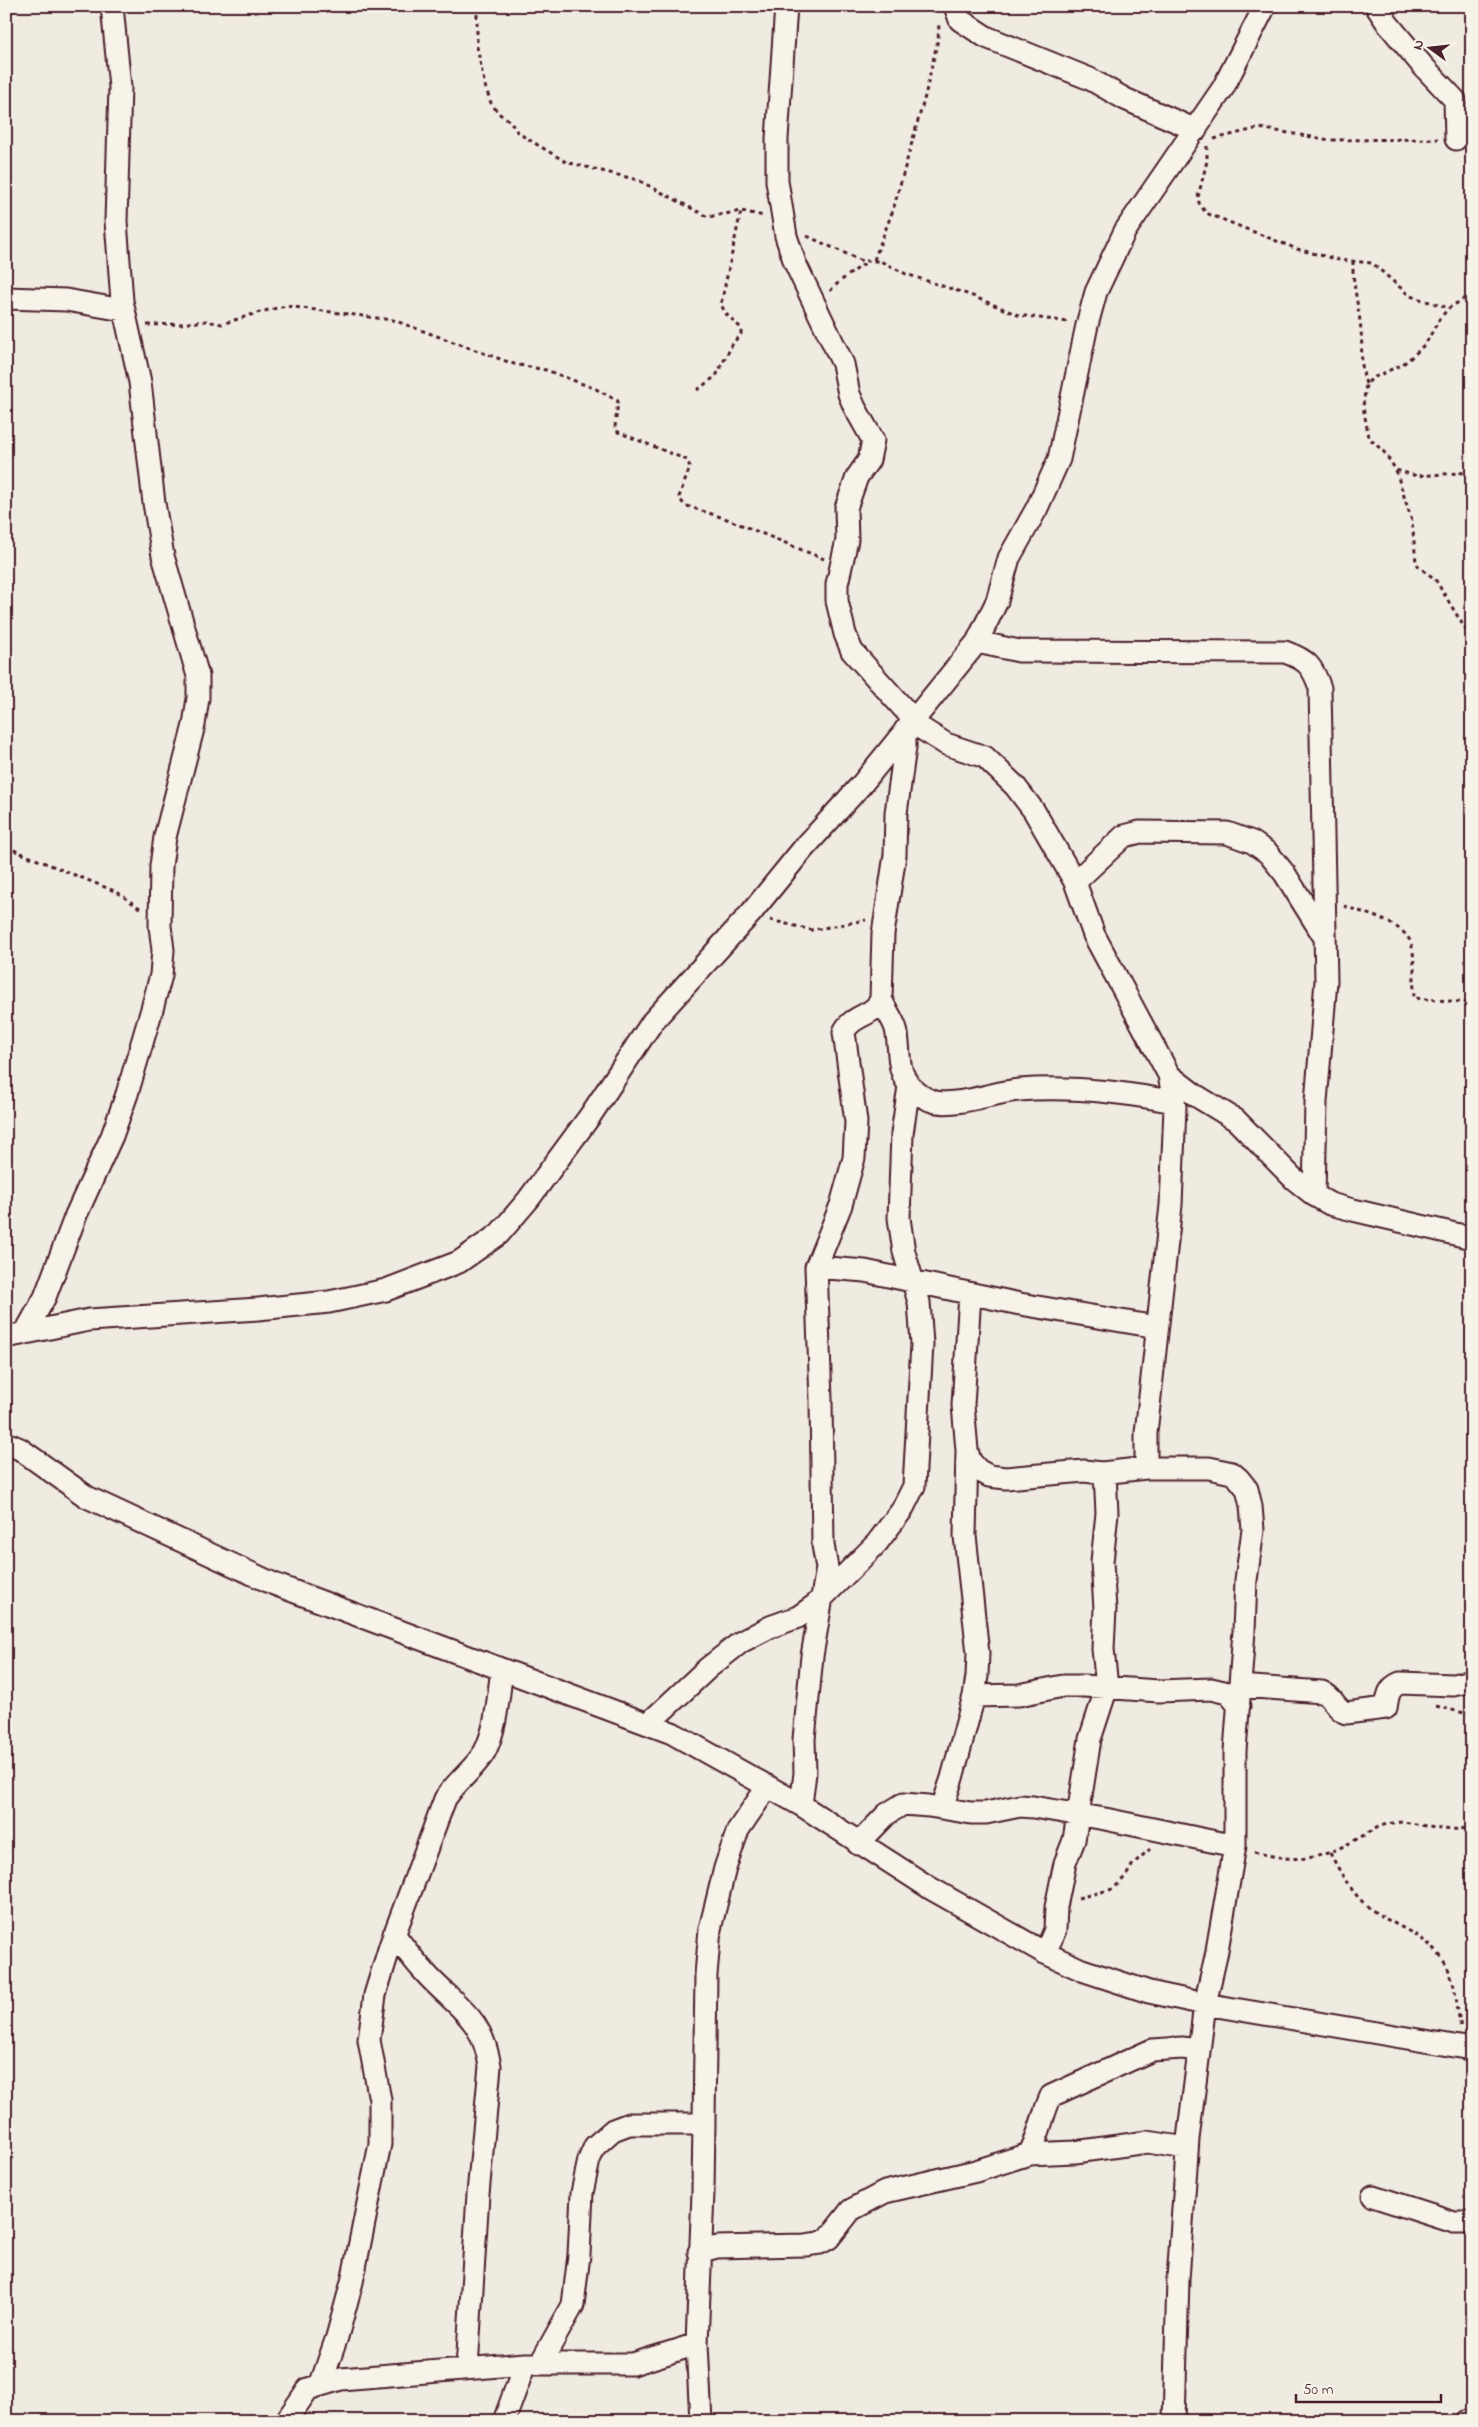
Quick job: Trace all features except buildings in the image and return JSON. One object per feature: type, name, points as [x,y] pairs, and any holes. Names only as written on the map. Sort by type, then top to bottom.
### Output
[{"type":"street","points":[[16,1335],[45,1297],[76,1215],[112,1136],[127,1094],[161,975],[163,950],[160,926],[161,866],[194,725],[198,698],[198,676],[163,556],[154,503],[140,382],[125,317],[116,221],[120,87],[112,6]]},
{"type":"street","points":[[786,6],[777,139],[777,181],[786,236],[795,263],[843,364],[849,394],[873,440],[870,460],[857,477],[846,508],[847,540],[837,584],[837,600],[843,626],[852,651],[910,724],[946,744],[985,757],[1003,772],[1034,811],[1074,882],[1094,935],[1169,1075],[1174,1102],[1172,1205],[1146,1433],[1146,1468]]},
{"type":"street","points":[[16,1335],[97,1319],[130,1316],[186,1315],[329,1302],[386,1290],[459,1262],[498,1234],[528,1200],[590,1116],[653,1021],[751,913],[803,849],[862,784],[976,642],[997,601],[1009,558],[1037,508],[1059,459],[1086,326],[1096,292],[1125,231],[1223,88],[1265,6]]},
{"type":"street","points":[[1376,6],[1388,24],[1422,65],[1455,100],[1456,139]]},
{"type":"street","points":[[947,11],[986,37],[1090,79],[1125,98],[1196,130]]},
{"type":"street","points":[[6,298],[66,300],[125,317]]},
{"type":"street","points":[[976,642],[1019,652],[1284,652],[1303,658],[1314,670],[1320,688],[1326,981],[1316,1102],[1314,1195]]},
{"type":"street","points":[[801,1805],[805,1773],[804,1739],[812,1656],[820,1614],[820,1600],[827,1568],[823,1545],[821,1400],[816,1267],[841,1205],[854,1158],[856,1122],[844,1032],[848,1024],[871,1012],[878,1006],[881,999],[883,934],[895,855],[896,813],[910,724]]},
{"type":"street","points":[[1074,882],[1124,836],[1140,832],[1227,833],[1252,842],[1268,854],[1285,874],[1325,938]]},
{"type":"street","points":[[881,999],[896,1029],[898,1061],[910,1086],[922,1096],[935,1102],[948,1102],[1019,1090],[1102,1090],[1174,1102]]},
{"type":"street","points":[[1169,1075],[1195,1095],[1236,1120],[1294,1179],[1314,1195],[1330,1204],[1472,1238]]},
{"type":"street","points":[[648,1724],[708,1668],[741,1642],[770,1627],[798,1617],[820,1600],[877,1543],[902,1510],[914,1486],[922,1344],[919,1302],[904,1252],[900,1218],[902,1134],[910,1086]]},
{"type":"street","points":[[816,1267],[864,1271],[970,1294],[1157,1327]]},
{"type":"street","points":[[942,1808],[974,1696],[978,1653],[965,1536],[967,1450],[963,1405],[970,1294]]},
{"type":"street","points":[[6,1443],[20,1449],[87,1497],[274,1584],[672,1733],[801,1805],[858,1844],[930,1888],[1045,1953],[1082,1970],[1149,1992],[1205,2004],[1469,2048]]},
{"type":"street","points":[[967,1450],[970,1461],[989,1476],[1014,1478],[1084,1471],[1105,1473],[1146,1468],[1209,1468],[1222,1470],[1232,1473],[1247,1489],[1251,1506],[1253,1530],[1246,1580],[1235,1751],[1234,1846],[1222,1928],[1205,2004],[1187,2148],[1178,2279],[1174,2421]]},
{"type":"street","points":[[1045,1953],[1054,1930],[1058,1895],[1065,1863],[1074,1840],[1090,1740],[1107,1687],[1103,1649],[1105,1609],[1102,1562],[1106,1513],[1105,1473]]},
{"type":"street","points":[[320,2383],[338,2338],[352,2282],[380,2144],[380,2100],[369,2040],[375,1995],[394,1934],[446,1799],[455,1784],[474,1766],[485,1750],[496,1710],[502,1670]]},
{"type":"street","points":[[974,1696],[1019,1694],[1063,1686],[1158,1691],[1219,1690],[1233,1696],[1322,1692],[1328,1694],[1342,1712],[1346,1713],[1386,1708],[1389,1692],[1393,1686],[1400,1682],[1452,1685],[1472,1681]]},
{"type":"street","points":[[701,2421],[696,2344],[704,2124],[706,1975],[710,1929],[725,1868],[738,1830],[768,1786]]},
{"type":"street","points":[[858,1844],[894,1808],[903,1804],[986,1813],[1020,1806],[1033,1807],[1105,1819],[1234,1846]]},
{"type":"street","points":[[394,1934],[429,1977],[474,2020],[488,2051],[490,2066],[478,2194],[467,2368]]},
{"type":"street","points":[[1029,2154],[1038,2139],[1051,2096],[1152,2050],[1174,2048],[1199,2050]]},
{"type":"street","points":[[504,2421],[510,2400],[573,2305],[579,2255],[582,2193],[589,2160],[596,2146],[613,2130],[630,2124],[704,2124]]},
{"type":"street","points":[[699,2252],[717,2247],[820,2243],[828,2238],[851,2210],[885,2192],[976,2171],[1029,2154],[1075,2152],[1147,2142],[1187,2148]]},
{"type":"street","points":[[1374,2196],[1444,2220],[1472,2222]]},
{"type":"street","points":[[286,2421],[308,2389],[320,2383],[341,2379],[533,2364],[633,2364],[696,2344]]},
{"type":"street","points":[[1467,2421],[1472,2420]]},
{"type":"path","points":[[477,6],[477,47],[490,104],[498,113],[509,120],[518,133],[566,162],[638,180],[708,217],[741,211],[784,220],[803,234],[862,261],[874,260],[906,274],[970,295],[1018,315],[1086,326]]},
{"type":"path","points":[[874,260],[893,210],[925,96],[938,38],[947,11]]},
{"type":"path","points":[[1449,308],[1410,296],[1372,263],[1339,260],[1297,249],[1206,213],[1199,203],[1198,197],[1207,161],[1207,141],[1259,128],[1330,140],[1456,139]]},
{"type":"path","points":[[698,390],[716,376],[733,343],[741,334],[741,328],[726,313],[721,304],[741,211]]},
{"type":"path","points":[[820,315],[831,289],[868,261]]},
{"type":"path","points":[[1353,261],[1361,330],[1360,357],[1366,384],[1363,407],[1369,438],[1384,452],[1396,470],[1412,521],[1416,562],[1419,567],[1435,579],[1472,640]]},
{"type":"path","points":[[1366,384],[1372,378],[1402,364],[1414,355],[1426,343],[1440,318],[1449,308],[1472,294]]},
{"type":"path","points":[[125,317],[173,325],[206,321],[222,324],[286,306],[342,312],[393,320],[514,364],[546,370],[596,389],[618,401],[616,427],[618,432],[687,460],[690,467],[679,497],[684,505],[727,519],[840,566]]},
{"type":"path","points":[[1396,470],[1417,476],[1472,472]]},
{"type":"path","points":[[6,848],[117,892],[135,904],[160,926]]},
{"type":"path","points":[[1325,898],[1380,917],[1401,932],[1411,943],[1414,998],[1472,1002]]},
{"type":"path","points":[[751,913],[797,928],[812,930],[887,916]]},
{"type":"path","points":[[1434,1706],[1472,1715]]},
{"type":"path","points":[[1234,1846],[1257,1853],[1296,1859],[1313,1858],[1330,1854],[1380,1826],[1393,1822],[1441,1829],[1472,1827]]},
{"type":"path","points":[[1058,1895],[1077,1898],[1113,1889],[1126,1876],[1132,1864],[1158,1842],[1173,1833]]},
{"type":"path","points":[[1330,1854],[1341,1874],[1368,1906],[1423,1940],[1438,1952],[1453,1981],[1469,2048]]}]
